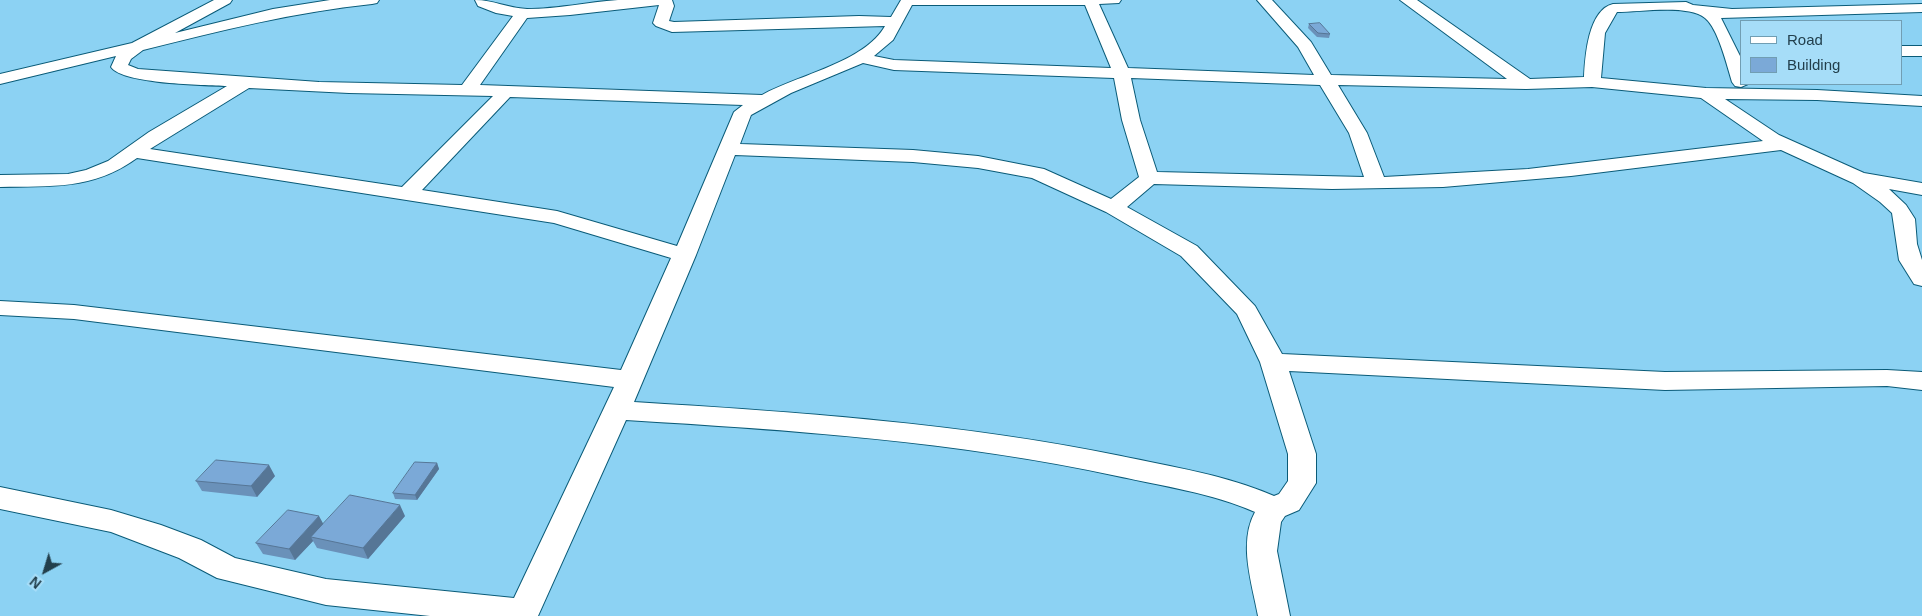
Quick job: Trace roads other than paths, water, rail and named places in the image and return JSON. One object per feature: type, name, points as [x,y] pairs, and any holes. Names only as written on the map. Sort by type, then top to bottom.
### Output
[{"type":"street","points":[[226,0],[136,47],[119,64],[121,69],[138,74],[245,83],[379,89],[468,89],[505,92],[765,100]]},
{"type":"street","points":[[0,79],[273,14],[314,6],[372,0]]},
{"type":"street","points":[[482,0],[490,8],[523,13],[661,1],[666,2],[667,6],[661,23],[672,28],[896,22]]},
{"type":"street","points":[[0,498],[111,520],[190,549],[228,569],[326,592],[522,614],[617,410],[685,254],[743,112],[785,89],[862,58],[888,37],[908,1],[1114,0]]},
{"type":"street","points":[[1264,0],[1305,45],[1358,133],[1376,183]]},
{"type":"street","points":[[1407,0],[1526,84]]},
{"type":"street","points":[[1090,1],[1122,73],[1131,120],[1148,178]]},
{"type":"street","points":[[1592,82],[1596,33],[1602,21],[1613,8],[1685,3],[1712,16],[1734,48],[1740,77]]},
{"type":"street","points":[[1705,12],[1732,14],[1922,8]]},
{"type":"street","points":[[468,89],[523,13]]},
{"type":"street","points":[[1902,51],[1922,51]]},
{"type":"street","points":[[862,58],[894,65],[1326,80],[1526,84],[1592,82],[1706,93],[1742,87],[1817,95],[1922,102]]},
{"type":"street","points":[[0,181],[68,180],[92,175],[115,165],[156,136],[245,83]]},
{"type":"street","points":[[407,194],[505,92]]},
{"type":"street","points":[[1706,93],[1758,131],[1857,178],[1886,197],[1900,210],[1907,225],[1906,237],[1919,273]]},
{"type":"street","points":[[1113,208],[1148,178],[1376,183],[1441,182],[1519,176],[1784,144]]},
{"type":"street","points":[[728,149],[914,156],[978,162],[1037,173],[1113,208],[1189,251],[1247,311],[1274,362],[1302,454],[1302,483],[1289,502],[1274,508],[1266,520],[1263,535],[1262,551],[1274,616]]},
{"type":"street","points":[[134,152],[557,216],[685,254]]},
{"type":"street","points":[[1857,178],[1922,189]]},
{"type":"street","points":[[0,308],[74,312],[630,380]]},
{"type":"street","points":[[1274,362],[1665,381],[1887,378],[1922,381]]},
{"type":"street","points":[[617,410],[813,422],[907,431],[984,442],[1129,467],[1219,488],[1253,498],[1274,508]]}]
